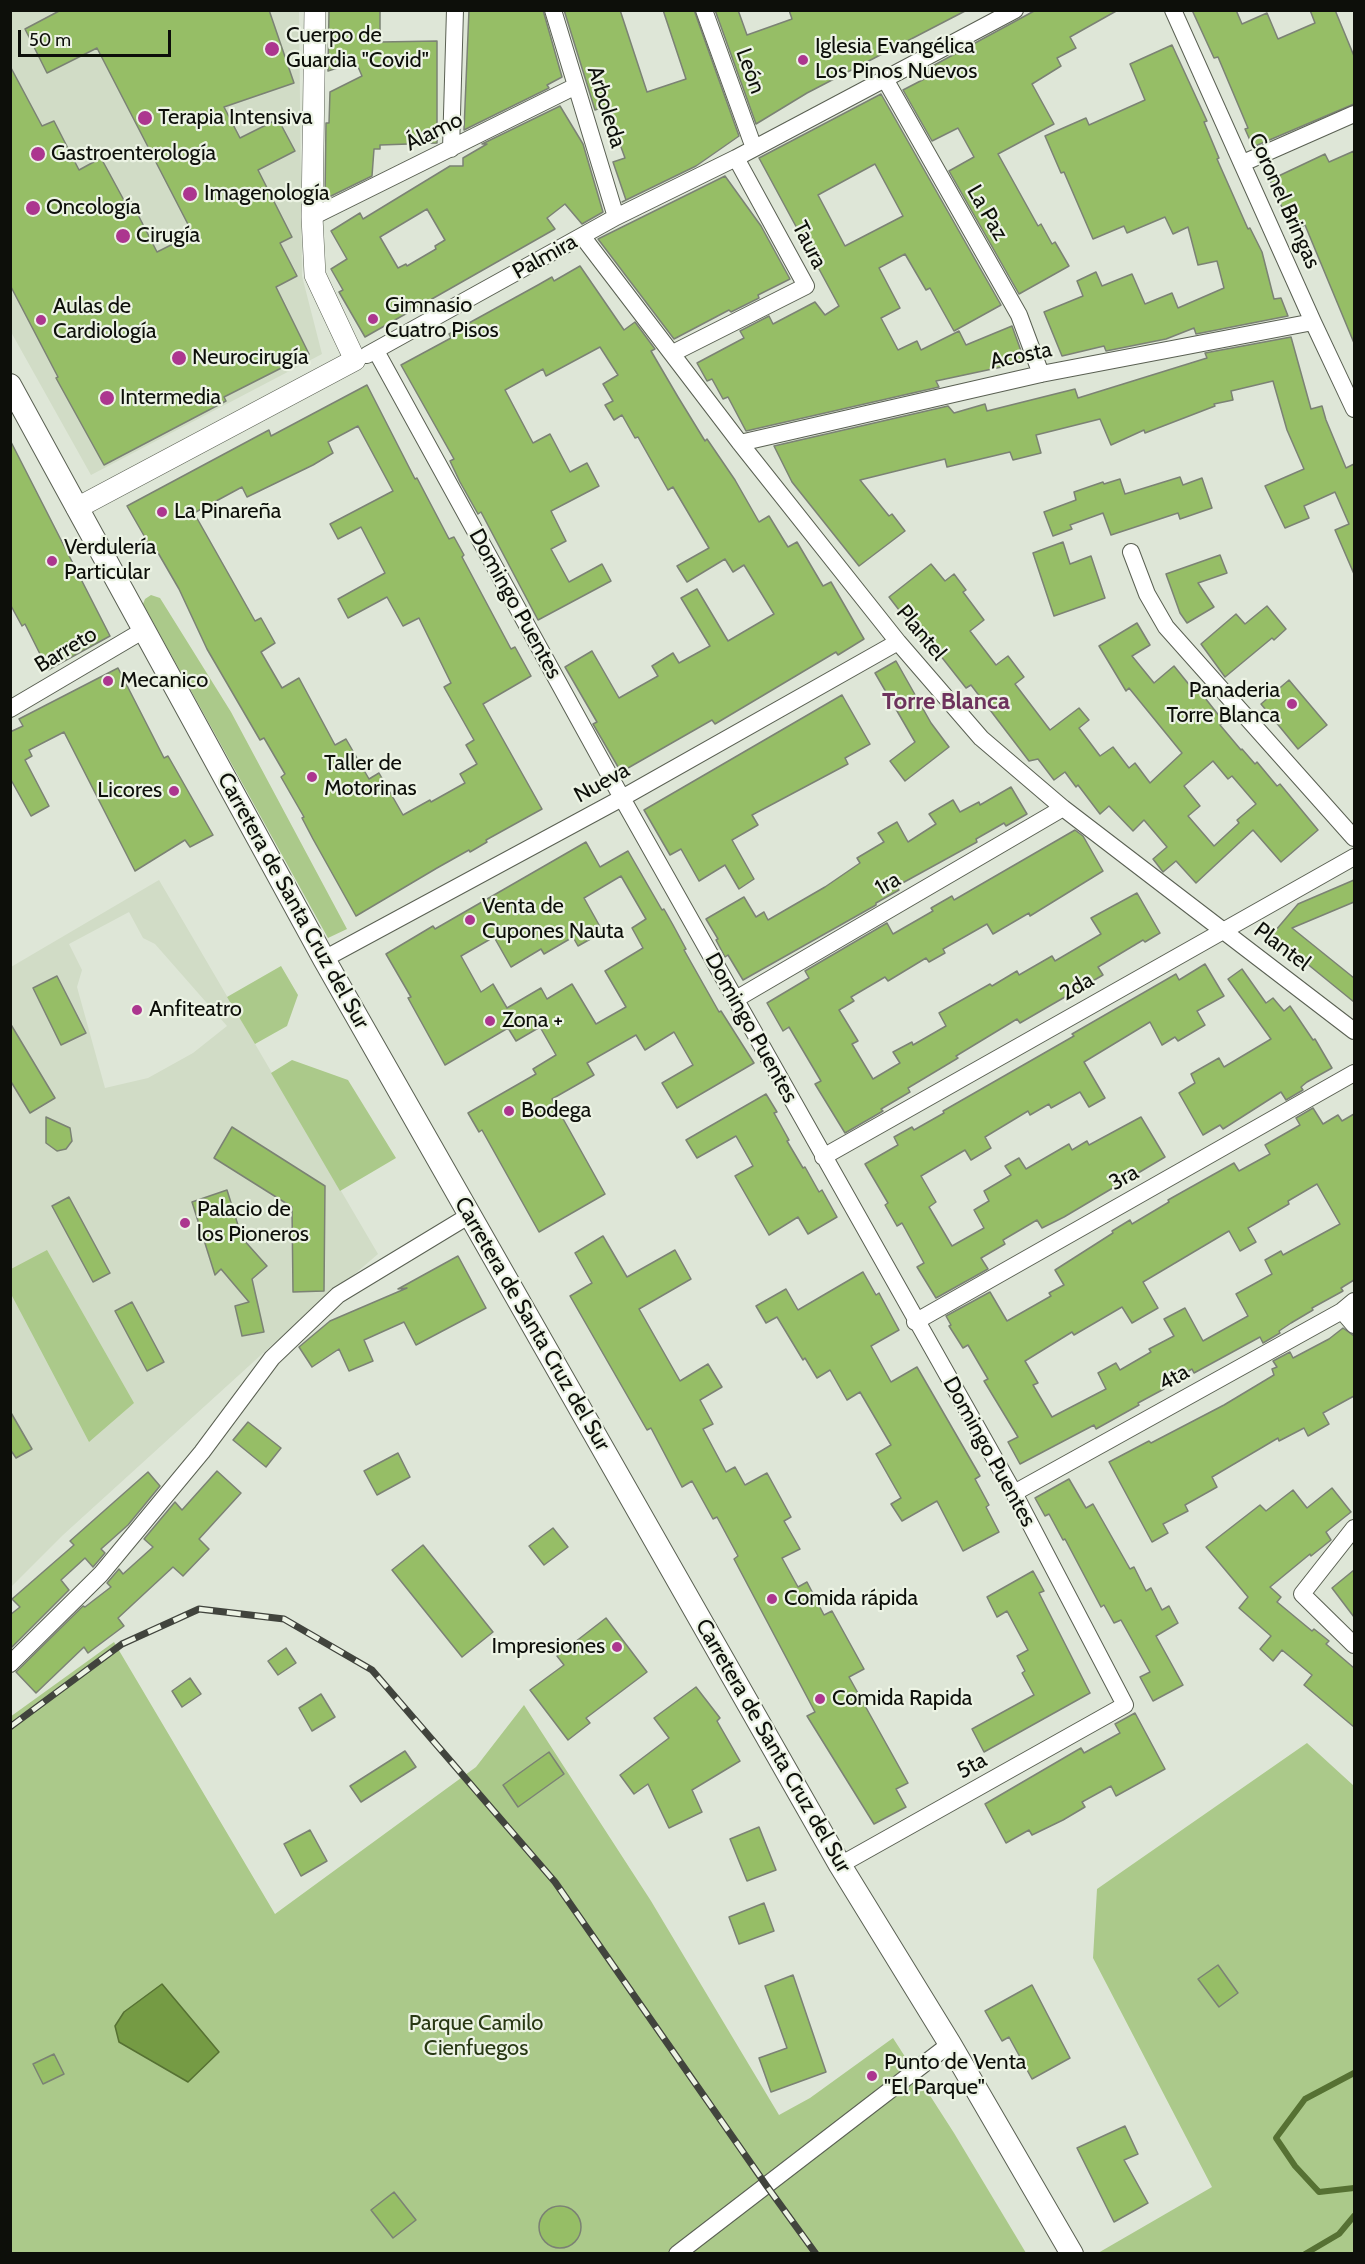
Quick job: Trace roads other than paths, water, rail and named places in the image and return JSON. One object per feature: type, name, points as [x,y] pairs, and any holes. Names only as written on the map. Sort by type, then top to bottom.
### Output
[{"type":"main road","name":"Carretera de Santa Cruz del Sur","points":[[10,385],[324,959],[840,1865],[950,2044],[1072,2253]]},
{"type":"street","points":[[315,10],[312,217],[315,275],[355,360]]},
{"type":"street","points":[[450,149],[455,10]]},
{"type":"street","name":"Arboleda","points":[[554,10],[616,218]]},
{"type":"street","name":"León","points":[[704,10],[754,148]]},
{"type":"street","name":"Palmira","points":[[77,508],[376,351],[582,236],[736,158],[1015,10]]},
{"type":"street","name":"Coronel Bringas","points":[[1173,10],[1354,409]]},
{"type":"street","name":"La Paz","points":[[885,79],[1019,315],[1041,375]]},
{"type":"street","name":"Álamo","points":[[312,217],[576,86]]},
{"type":"street","points":[[1243,163],[1354,114]]},
{"type":"street","name":"Taura","points":[[673,353],[806,285],[736,158]]},
{"type":"street","name":"Plantel","points":[[582,236],[740,443],[898,642],[981,738],[1063,807],[1354,1031]]},
{"type":"street","name":"Acosta","points":[[740,443],[1041,375],[1313,322]]},
{"type":"street","name":"Domingo Puentes","points":[[376,351],[622,798],[915,1322],[1014,1493],[1125,1705]]},
{"type":"street","points":[[1131,552],[1147,594],[1166,627],[1354,838]]},
{"type":"street","name":"Barreto","points":[[10,709],[144,630]]},
{"type":"street","name":"Nueva","points":[[324,959],[622,798],[898,642]]},
{"type":"street","name":"1ra","points":[[736,999],[1063,807]]},
{"type":"street","name":"2da","points":[[823,1157],[1354,856]]},
{"type":"street","name":"3ra","points":[[915,1322],[1354,1073]]},
{"type":"street","points":[[10,1664],[101,1574],[202,1452],[272,1358],[338,1295],[470,1215]]},
{"type":"street","points":[[1348,1306],[1354,1325]]},
{"type":"street","name":"4ta","points":[[1014,1493],[1348,1306]]},
{"type":"street","points":[[1354,1528],[1302,1594],[1354,1645]]},
{"type":"street","name":"5ta","points":[[840,1865],[1125,1705]]},
{"type":"street","points":[[677,2253],[950,2044]]},
{"type":"waterway","points":[[1354,2073],[1305,2099],[1276,2138],[1295,2166],[1319,2192],[1354,2188]]},
{"type":"waterway","points":[[1305,2254],[1339,2234],[1354,2216]]},
{"type":"railway","points":[[10,1727],[122,1644],[199,1609],[284,1619],[372,1670],[555,1882],[816,2254]]},
{"type":"place","name":"Cuerpo de Guardia \"Covid\"","points":[[272,49]]},
{"type":"place","name":"Iglesia Evangélica Los Pinos Nuevos","points":[[803,60]]},
{"type":"place","name":"Terapia Intensiva","points":[[145,118]]},
{"type":"place","name":"Gastroenterología","points":[[38,154]]},
{"type":"place","name":"Imagenología","points":[[190,194]]},
{"type":"place","name":"Oncología","points":[[33,208]]},
{"type":"place","name":"Cirugía","points":[[123,236]]},
{"type":"place","name":"Gimnasio Cuatro Pisos","points":[[373,319]]},
{"type":"place","name":"Aulas de Cardiología","points":[[41,320]]},
{"type":"place","name":"Neurocirugía","points":[[179,358]]},
{"type":"place","name":"Intermedia","points":[[107,398]]},
{"type":"place","name":"La Pinareña","points":[[162,512]]},
{"type":"place","name":"Verdulería Particular","points":[[52,561]]},
{"type":"place","name":"Mecanico","points":[[108,681]]},
{"type":"place","name":"Panaderia Torre Blanca","points":[[1292,704]]},
{"type":"place","name":"Taller de Motorinas","points":[[312,777]]},
{"type":"place","name":"Licores","points":[[174,791]]},
{"type":"place","name":"Venta de Cupones Nauta","points":[[470,920]]},
{"type":"place","name":"Anfiteatro","points":[[137,1010]]},
{"type":"place","name":"Zona +","points":[[490,1021]]},
{"type":"place","name":"Bodega","points":[[509,1111]]},
{"type":"place","name":"Palacio de los Pioneros","points":[[185,1223]]},
{"type":"place","name":"Comida rápida","points":[[772,1599]]},
{"type":"place","name":"Impresiones","points":[[617,1647]]},
{"type":"place","name":"Comida Rapida","points":[[820,1699]]},
{"type":"place","name":"Punto de Venta \"El Parque\"","points":[[872,2076]]},
{"type":"district","name":"Torre Blanca","points":[[946,702]]},
{"type":"park label","name":"Parque Camilo Cienfuegos","points":[[476,2036]]}]
